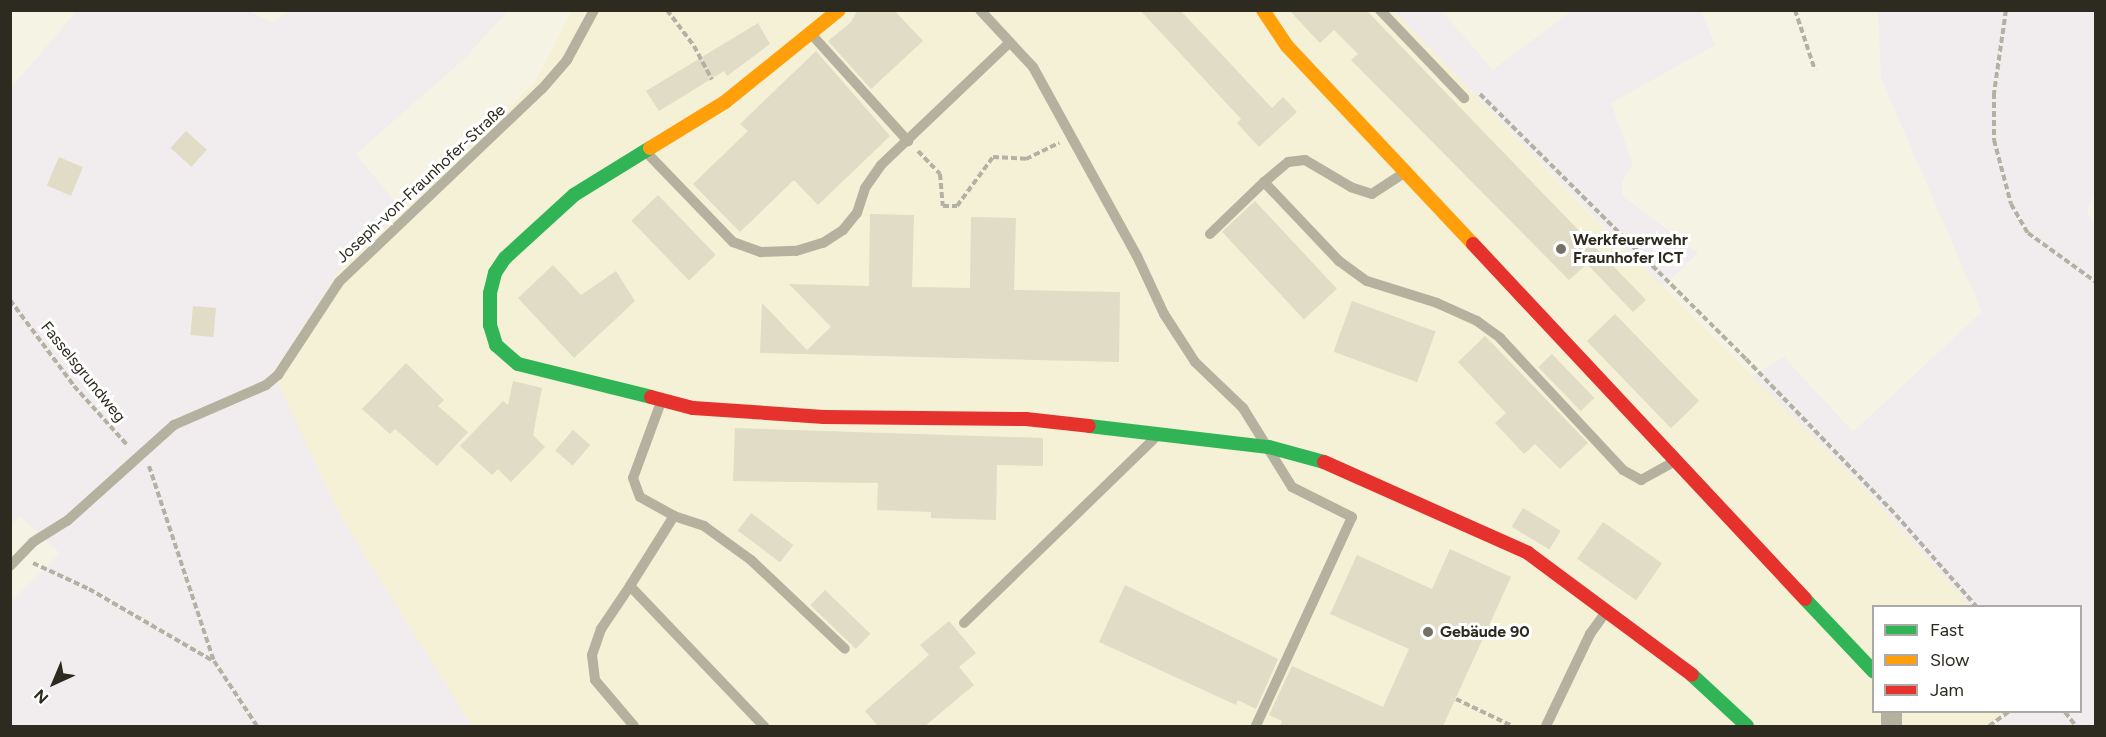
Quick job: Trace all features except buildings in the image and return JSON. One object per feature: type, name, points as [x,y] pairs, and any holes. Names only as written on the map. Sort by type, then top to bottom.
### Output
[{"type":"street","points":[[839,10],[813,36],[725,102],[574,195],[505,258],[495,273],[490,293],[490,325],[496,345],[518,364],[661,402],[693,408],[824,417],[1026,419],[1269,447],[1311,456],[1528,553],[1678,662],[1747,726]]},
{"type":"street","points":[[1263,10],[1287,46],[1404,173],[1676,459],[1872,670]]},
{"type":"lane","name":"Joseph-von-Fraunhofer-Straße","points":[[10,566],[33,542],[67,521],[174,425],[266,385],[278,375],[339,282],[542,89],[567,60],[594,10]]},
{"type":"lane","points":[[980,10],[1033,67],[1137,255],[1164,314],[1195,362],[1243,408],[1269,447],[1278,469],[1292,487],[1352,517],[1256,726]]},
{"type":"lane","points":[[1380,10],[1464,98]]},
{"type":"lane","points":[[813,36],[908,141]]},
{"type":"lane","points":[[644,150],[733,242],[761,252],[796,251],[823,243],[843,230],[857,213],[865,188],[880,165],[908,141],[1010,42]]},
{"type":"lane","points":[[1210,234],[1288,162],[1305,160],[1351,188],[1372,194],[1404,173]]},
{"type":"lane","points":[[1264,182],[1339,261],[1367,281],[1437,303],[1477,321],[1500,338],[1623,470],[1641,480],[1664,470],[1676,459]]},
{"type":"lane","points":[[661,402],[633,478],[640,497],[674,516],[704,526],[751,560],[845,649]]},
{"type":"lane","points":[[964,623],[1159,434]]},
{"type":"lane","points":[[634,726],[595,680],[592,655],[601,629],[674,516]]},
{"type":"lane","points":[[630,586],[764,726]]},
{"type":"lane","points":[[1546,726],[1590,634],[1607,609]]},
{"type":"path","points":[[667,10],[694,46],[725,102]]},
{"type":"path","points":[[1796,10],[1815,70]]},
{"type":"path","points":[[2006,10],[1994,93],[1994,140],[2011,204],[2028,233],[2096,282]]},
{"type":"path","points":[[1472,85],[1746,359],[1896,515],[1975,605]]},
{"type":"path","points":[[908,141],[940,174],[942,206],[957,206],[993,157],[1026,159],[1070,137]]},
{"type":"path","name":"Fasselsgrundweg","points":[[10,300],[74,386],[138,458],[152,469],[214,661]]},
{"type":"path","points":[[44,568],[89,589],[214,661],[257,726]]},
{"type":"path","points":[[1456,699],[1512,726]]},
{"type":"path","points":[[1989,726],[2005,713]]},
{"type":"path","points":[[2066,713],[2076,726]]},
{"type":"shaded area","points":[[77,11],[248,11],[273,23],[290,11],[508,11],[463,60],[356,154],[403,212],[338,271],[273,373],[342,519],[472,726],[11,726],[11,602],[60,553],[20,516],[11,525],[10,89]]},
{"type":"shaded area","points":[[572,11],[1394,11],[1585,209],[1859,482],[1969,605],[1872,605],[1872,713],[2004,713],[1986,726],[472,726],[342,519],[273,373],[338,271],[535,82]]},
{"type":"shaded area","points":[[1394,11],[1442,11],[1493,70],[1572,11],[1701,11],[1715,45],[1611,103],[1633,165],[1622,182],[1622,195],[1698,253],[1663,287]]},
{"type":"shaded area","points":[[1878,11],[2095,11],[2096,190],[2087,211],[2096,228],[2095,726],[1992,726],[2010,713],[2082,713],[2082,605],[1969,605],[1859,482],[1752,376],[1784,357],[1853,432],[1982,312],[1881,78]]},
{"type":"traffic: fast","points":[[650,148],[574,195],[505,258],[495,273],[490,293],[490,325],[496,345],[518,364],[651,397]]},
{"type":"traffic: fast","points":[[1089,426],[1269,447],[1324,462]]},
{"type":"traffic: fast","points":[[1805,599],[1872,670]]},
{"type":"traffic: fast","points":[[1692,675],[1747,726]]},
{"type":"traffic: slow","points":[[650,148],[725,102],[839,10]]},
{"type":"traffic: slow","points":[[1263,10],[1287,46],[1473,244]]},
{"type":"traffic: jam","points":[[1473,244],[1805,599]]},
{"type":"traffic: jam","points":[[651,397],[693,408],[824,417],[1026,419],[1089,426]]},
{"type":"traffic: jam","points":[[1324,462],[1528,553],[1692,675]]},
{"type":"place","name":"Werkfeuerwehr Fraunhofer ICT","points":[[1561,249]]},
{"type":"place","name":"Gebäude 90","points":[[1428,632]]}]
